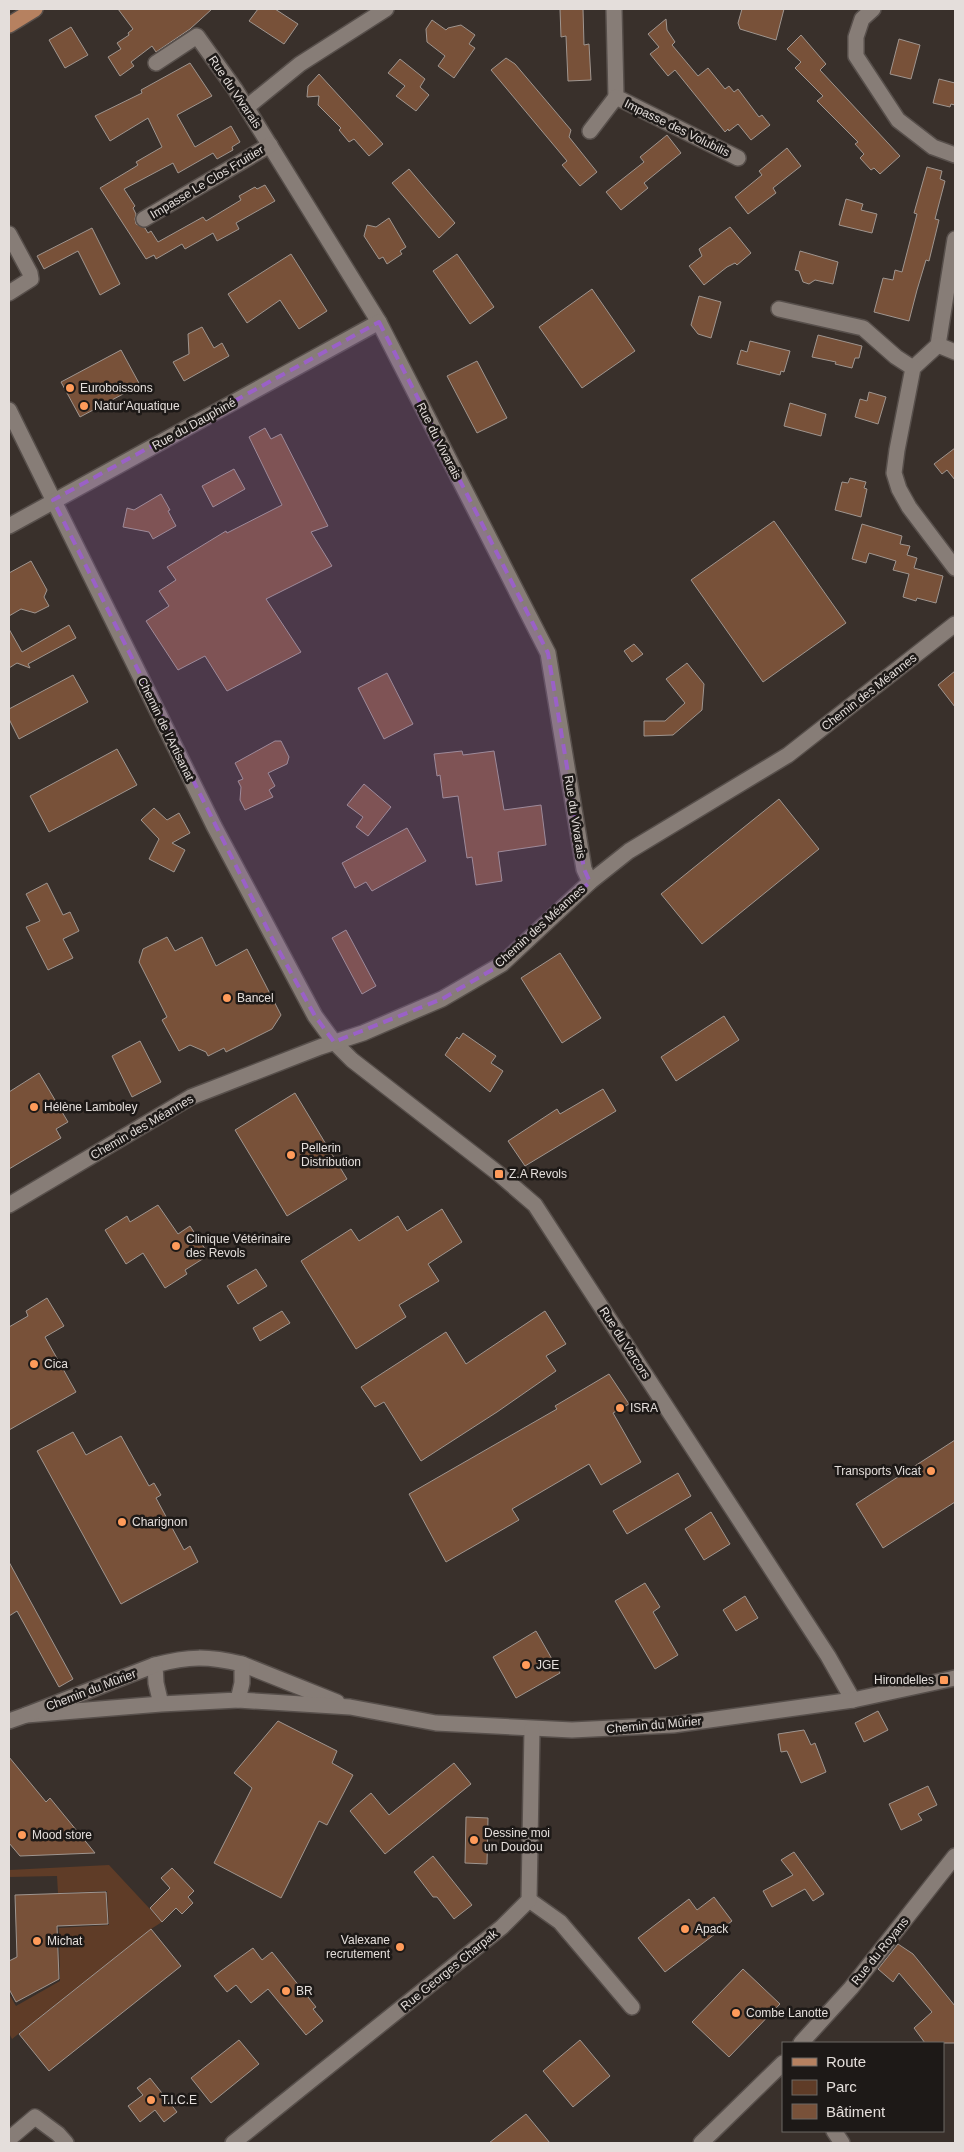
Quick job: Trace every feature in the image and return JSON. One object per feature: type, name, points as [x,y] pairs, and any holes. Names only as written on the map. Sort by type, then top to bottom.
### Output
[{"type":"main road","points":[[9,25],[35,9]]},
{"type":"street","points":[[246,107],[300,64],[386,9]]},
{"type":"street","name":"Impasse des Volubilis","points":[[590,131],[616,97],[614,9]]},
{"type":"street","points":[[873,9],[862,19],[856,37],[856,56],[898,120],[933,147],[955,155]]},
{"type":"street","name":"Rue du Vivarais","points":[[156,63],[197,36],[246,107],[379,322],[548,654],[584,869],[590,882]]},
{"type":"street","name":"Impasse des Volubilis","points":[[616,97],[738,158]]},
{"type":"street","name":"Impasse Le Clos Fruitier","points":[[144,219],[270,145]]},
{"type":"street","points":[[9,234],[30,273],[31,279],[9,293]]},
{"type":"street","points":[[955,239],[938,345],[913,368],[894,472],[899,489],[909,507],[955,568]]},
{"type":"street","points":[[779,309],[863,328],[896,357],[913,368]]},
{"type":"street","name":"Rue du Dauphiné","points":[[9,526],[53,500],[379,322]]},
{"type":"street","points":[[938,345],[955,352]]},
{"type":"street","name":"Chemin de l'Artisanat","points":[[9,410],[214,826],[315,1016],[334,1042]]},
{"type":"street","name":"Chemin des Méannes","points":[[9,1206],[192,1096],[334,1042],[363,1033],[442,999],[502,964],[590,882],[629,851],[788,755],[955,624]]},
{"type":"street","name":"Rue du Vercors","points":[[334,1042],[352,1060],[499,1174],[535,1206],[823,1648],[853,1700]]},
{"type":"street","name":"Chemin du Mûrier","points":[[9,1720],[155,1665],[180,1659],[212,1657],[242,1664],[350,1707]]},
{"type":"street","points":[[238,1700],[242,1683],[242,1664]]},
{"type":"street","name":"Chemin du Mûrier","points":[[155,1665],[156,1684],[161,1704]]},
{"type":"street","name":"Chemin du Mûrier","points":[[26,1715],[238,1700],[350,1707],[436,1724],[572,1730],[673,1725],[853,1700],[955,1678]]},
{"type":"street","points":[[532,1729],[528,1900],[560,1922],[632,2007]]},
{"type":"street","name":"Rue du Royans","points":[[802,2042],[851,1988],[955,1856]]},
{"type":"street","name":"Rue Georges Charpak","points":[[233,2143],[502,1927],[528,1900]]},
{"type":"street","points":[[700,2143],[782,2064]]},
{"type":"street","points":[[9,2139],[35,2117],[58,2134],[66,2143]]},
{"type":"street","points":[[835,2132],[842,2143]]},
{"type":"highlighted area","points":[[379,322],[548,653],[584,869],[590,882],[502,964],[442,999],[334,1042],[315,1016],[273,940],[53,500]]},
{"type":"green space","points":[[109,1865],[162,1922],[12,2039],[9,2033],[9,1994],[16,2006],[60,1981],[59,1928],[109,1925],[107,1891],[58,1893],[57,1876],[9,1877],[9,1870]]},
{"type":"building","points":[[118,9],[212,9],[190,29],[156,52],[152,46],[131,62],[134,66],[120,76],[108,57],[121,49],[117,43],[129,35],[128,33],[133,29]]},
{"type":"building","points":[[258,9],[275,9],[298,24],[284,44],[249,21]]},
{"type":"building","points":[[560,9],[583,9],[584,45],[589,44],[591,80],[568,81],[566,36],[561,37]]},
{"type":"building","points":[[742,9],[784,9],[776,40],[740,29],[738,23]]},
{"type":"building","points":[[666,19],[667,30],[675,42],[672,45],[698,76],[708,68],[725,89],[729,86],[734,92],[738,89],[759,117],[762,115],[770,125],[751,140],[738,124],[725,132],[675,70],[668,76],[650,54],[659,47],[648,34]]},
{"type":"building","points":[[432,20],[446,30],[461,25],[475,35],[469,44],[475,48],[454,78],[438,66],[445,56],[427,42],[426,29]]},
{"type":"building","points":[[71,27],[88,55],[65,68],[49,40]]},
{"type":"building","points":[[801,35],[826,64],[820,70],[900,156],[880,174],[874,168],[871,170],[860,158],[864,154],[855,144],[858,142],[817,101],[823,96],[795,68],[801,62],[787,49]]},
{"type":"building","points":[[899,39],[920,45],[911,79],[890,74]]},
{"type":"building","points":[[506,58],[515,64],[571,130],[569,137],[597,172],[580,186],[562,165],[567,161],[491,70]]},
{"type":"building","points":[[400,59],[425,79],[420,87],[429,95],[416,111],[396,96],[405,86],[388,73]]},
{"type":"building","points":[[190,63],[212,96],[177,115],[195,147],[231,126],[240,142],[232,147],[233,150],[217,159],[213,153],[178,173],[173,163],[124,189],[135,206],[133,208],[136,214],[136,224],[145,228],[148,233],[151,231],[158,242],[203,217],[206,221],[241,200],[239,196],[255,187],[257,189],[265,185],[275,201],[236,223],[239,229],[217,241],[213,233],[185,249],[182,244],[156,259],[154,255],[146,259],[100,188],[138,165],[136,162],[162,147],[148,118],[110,141],[95,116],[142,93],[141,90]]},
{"type":"building","points":[[319,74],[383,144],[369,156],[354,139],[349,142],[339,130],[341,128],[318,105],[319,96],[307,97],[308,86]]},
{"type":"building","points":[[939,79],[955,83],[955,105],[951,104],[950,107],[933,103]]},
{"type":"building","points":[[667,135],[681,153],[644,183],[648,188],[621,210],[606,192],[644,162],[640,157]]},
{"type":"building","points":[[787,148],[801,166],[773,188],[776,193],[748,214],[735,197],[762,175],[759,171]]},
{"type":"building","points":[[927,167],[942,171],[940,179],[945,181],[935,219],[939,220],[929,261],[926,260],[909,321],[874,312],[883,278],[893,280],[895,270],[902,272],[917,214],[914,213]]},
{"type":"building","points":[[409,169],[455,223],[439,238],[392,183]]},
{"type":"building","points":[[846,199],[863,204],[861,210],[877,214],[872,233],[839,225]]},
{"type":"building","points":[[389,218],[406,247],[400,251],[402,254],[387,264],[383,257],[379,259],[364,236],[367,225],[376,227]]},
{"type":"building","points":[[730,227],[751,253],[737,265],[735,263],[727,267],[704,285],[689,266],[702,256],[699,249]]},
{"type":"building","points":[[92,228],[120,284],[100,295],[78,251],[44,269],[37,256]]},
{"type":"building","points":[[800,251],[838,262],[833,284],[815,280],[809,284],[803,282],[799,271],[795,270]]},
{"type":"building","points":[[291,254],[327,311],[299,329],[280,300],[247,323],[228,294]]},
{"type":"building","points":[[457,254],[494,307],[470,324],[433,271]]},
{"type":"building","points":[[592,289],[635,351],[582,388],[539,327]]},
{"type":"building","points":[[699,296],[721,302],[711,338],[698,334],[691,325]]},
{"type":"building","points":[[202,327],[214,348],[222,343],[229,356],[184,381],[173,362],[189,354],[188,334]]},
{"type":"building","points":[[818,335],[862,346],[859,358],[855,358],[852,368],[835,364],[836,362],[812,357]]},
{"type":"building","points":[[750,341],[790,351],[784,372],[781,371],[780,375],[737,364],[741,350],[747,352]]},
{"type":"building","points":[[121,350],[140,385],[80,417],[61,382]]},
{"type":"building","points":[[477,361],[507,418],[477,433],[447,376]]},
{"type":"building","points":[[869,392],[886,397],[878,424],[855,417],[860,399],[867,401]]},
{"type":"building","points":[[790,403],[826,414],[821,436],[784,426]]},
{"type":"building","points":[[265,428],[271,439],[281,434],[328,526],[311,532],[332,566],[266,599],[301,652],[227,691],[205,656],[178,670],[146,621],[169,606],[159,591],[176,580],[167,567],[226,531],[227,533],[282,505],[249,437]]},
{"type":"building","points":[[955,448],[955,480],[947,470],[942,474],[934,464]]},
{"type":"building","points":[[234,469],[245,489],[213,507],[202,486]]},
{"type":"building","points":[[850,478],[866,482],[864,488],[867,489],[861,517],[835,510],[842,482],[848,483]]},
{"type":"building","points":[[161,494],[176,526],[153,539],[149,532],[123,527],[127,508],[134,510]]},
{"type":"building","points":[[774,521],[846,623],[763,682],[691,580]]},
{"type":"building","points":[[862,524],[902,536],[900,544],[910,546],[907,555],[917,558],[914,568],[943,576],[936,603],[917,598],[916,601],[903,597],[909,574],[893,570],[896,561],[869,553],[866,563],[852,559]]},
{"type":"building","points":[[31,561],[47,590],[44,597],[49,606],[35,613],[21,609],[9,616],[9,573]]},
{"type":"building","points":[[69,625],[76,638],[28,664],[30,668],[17,663],[9,668],[9,629],[22,652]]},
{"type":"building","points":[[634,644],[643,654],[632,662],[624,651]]},
{"type":"building","points":[[687,663],[704,684],[702,710],[673,735],[644,736],[644,721],[665,721],[685,703],[666,679]]},
{"type":"building","points":[[955,671],[955,707],[938,685]]},
{"type":"building","points":[[387,673],[413,724],[384,739],[358,688]]},
{"type":"building","points":[[73,675],[88,702],[19,739],[9,719],[9,709]]},
{"type":"building","points":[[275,741],[281,741],[289,757],[287,764],[268,773],[275,786],[269,790],[273,797],[245,810],[240,800],[241,787],[238,781],[243,779],[235,763]]},
{"type":"building","points":[[117,749],[137,785],[49,832],[30,796]]},
{"type":"building","points":[[462,751],[463,755],[494,751],[504,810],[541,805],[546,845],[498,852],[502,881],[476,885],[472,857],[467,858],[458,796],[443,798],[440,775],[437,776],[434,754]]},
{"type":"building","points":[[364,784],[391,807],[368,836],[356,827],[363,817],[347,805]]},
{"type":"building","points":[[779,799],[819,849],[702,944],[661,894]]},
{"type":"building","points":[[154,808],[167,820],[179,813],[190,833],[172,843],[185,850],[174,872],[149,859],[159,839],[141,820]]},
{"type":"building","points":[[407,828],[426,861],[372,891],[366,882],[355,888],[342,863]]},
{"type":"building","points":[[47,883],[63,915],[70,912],[79,931],[63,939],[73,958],[48,970],[26,927],[40,921],[26,894]]},
{"type":"building","points":[[346,930],[376,986],[362,994],[332,938]]},
{"type":"building","points":[[167,937],[175,951],[202,937],[216,966],[247,949],[281,1015],[272,1029],[226,1052],[224,1048],[208,1056],[206,1052],[190,1045],[179,1051],[162,1020],[167,1017],[139,962],[143,949]]},
{"type":"building","points":[[560,953],[601,1018],[562,1043],[521,978]]},
{"type":"building","points":[[724,1016],[739,1040],[676,1081],[661,1057]]},
{"type":"building","points":[[463,1033],[496,1056],[491,1063],[503,1071],[490,1092],[445,1055],[457,1037],[459,1039]]},
{"type":"building","points":[[140,1041],[161,1082],[132,1097],[112,1056]]},
{"type":"building","name":"Hélène Lamboley","points":[[39,1073],[68,1122],[56,1129],[61,1138],[9,1169],[9,1092]]},
{"type":"building","points":[[603,1089],[616,1111],[525,1166],[508,1141],[557,1109],[560,1114]]},
{"type":"building","name":"Pellerin Distribution","points":[[295,1093],[347,1179],[287,1216],[235,1130]]},
{"type":"building","name":"Clinique Vétérinaire des Revols","points":[[158,1205],[178,1234],[190,1226],[209,1255],[185,1270],[187,1274],[165,1288],[143,1253],[126,1264],[105,1230],[127,1216],[130,1222]]},
{"type":"building","points":[[442,1209],[462,1242],[428,1264],[439,1281],[399,1305],[406,1317],[356,1349],[301,1261],[351,1229],[359,1241],[398,1216],[407,1231]]},
{"type":"building","points":[[256,1269],[267,1286],[238,1304],[227,1286]]},
{"type":"building","name":"Cica","points":[[47,1298],[64,1326],[45,1337],[76,1392],[9,1430],[9,1327],[28,1316],[26,1311]]},
{"type":"building","points":[[282,1311],[290,1323],[260,1341],[253,1328]]},
{"type":"building","points":[[545,1311],[566,1344],[546,1356],[556,1371],[421,1461],[384,1402],[375,1407],[361,1387],[446,1332],[466,1364]]},
{"type":"building","points":[[609,1374],[629,1404],[613,1413],[641,1462],[601,1485],[589,1464],[512,1509],[519,1520],[446,1562],[409,1494],[557,1409],[555,1406]]},
{"type":"building","name":"Charignon","points":[[73,1432],[86,1455],[121,1436],[149,1486],[154,1483],[161,1495],[156,1498],[184,1550],[190,1546],[198,1562],[121,1604],[37,1451]]},
{"type":"building","name":"Transports Vicat","points":[[955,1440],[955,1502],[883,1548],[856,1504]]},
{"type":"building","points":[[678,1473],[691,1496],[627,1534],[613,1511]]},
{"type":"building","points":[[711,1512],[730,1544],[704,1560],[685,1529]]},
{"type":"building","points":[[9,1562],[73,1679],[59,1687],[17,1611],[9,1616]]},
{"type":"building","points":[[645,1583],[660,1607],[653,1612],[678,1655],[655,1669],[615,1601]]},
{"type":"building","points":[[745,1596],[758,1618],[736,1631],[723,1610]]},
{"type":"building","name":"JGE","points":[[536,1631],[560,1673],[516,1698],[493,1657]]},
{"type":"building","points":[[878,1711],[888,1730],[864,1742],[855,1723]]},
{"type":"building","points":[[278,1721],[337,1751],[332,1763],[353,1775],[327,1825],[319,1821],[281,1898],[214,1863],[252,1788],[234,1773]]},
{"type":"building","points":[[804,1730],[811,1745],[815,1743],[826,1772],[801,1783],[787,1751],[781,1752],[778,1734]]},
{"type":"building","points":[[9,1757],[46,1802],[50,1798],[95,1853],[20,1856],[9,1843]]},
{"type":"building","points":[[454,1763],[471,1784],[385,1854],[350,1811],[371,1793],[389,1815]]},
{"type":"building","points":[[928,1786],[937,1805],[918,1814],[922,1820],[901,1830],[889,1804]]},
{"type":"building","name":"Dessine moi un Doudou","points":[[466,1817],[488,1818],[487,1864],[465,1863]]},
{"type":"building","points":[[794,1852],[824,1894],[813,1901],[805,1889],[772,1907],[763,1891],[793,1875],[781,1860]]},
{"type":"building","points":[[433,1856],[472,1905],[454,1919],[437,1897],[433,1897],[414,1872]]},
{"type":"building","points":[[172,1868],[194,1891],[188,1897],[193,1903],[182,1914],[176,1908],[162,1922],[150,1908],[170,1888],[161,1878]]},
{"type":"building","name":"Michat","points":[[106,1892],[108,1924],[57,1926],[59,1979],[16,2002],[9,1989],[9,1961],[17,1957],[15,1895]]},
{"type":"building","name":"Apack","points":[[714,1897],[732,1921],[665,1972],[638,1938],[689,1899],[697,1910]]},
{"type":"building","points":[[151,1929],[181,1966],[49,2071],[19,2034]]},
{"type":"building","points":[[898,1944],[913,1954],[955,2006],[955,2043],[924,2042],[914,2028],[932,2012],[899,1973],[893,1982],[878,1969]]},
{"type":"building","name":"BR","points":[[253,1948],[262,1960],[272,1952],[316,2007],[313,2009],[323,2021],[306,2035],[268,1989],[251,2003],[236,1985],[227,1992],[214,1976]]},
{"type":"building","name":"Combe Lanotte","points":[[743,1969],[780,2004],[729,2057],[692,2022]]},
{"type":"building","points":[[239,2040],[259,2064],[211,2103],[191,2078]]},
{"type":"building","points":[[580,2040],[610,2076],[573,2107],[543,2071]]},
{"type":"building","name":"T.I.C.E","points":[[150,2078],[177,2112],[164,2122],[155,2110],[140,2122],[128,2106],[143,2095],[137,2088]]},
{"type":"building","points":[[526,2114],[550,2143],[489,2143],[513,2124]]},
{"type":"place","name":"Euroboissons","points":[[70,388]]},
{"type":"place","name":"Natur'Aquatique","points":[[84,406]]},
{"type":"place","name":"Bancel","points":[[227,998]]},
{"type":"place","name":"Hélène Lamboley","points":[[34,1107]]},
{"type":"place","name":"Pellerin Distribution","points":[[291,1155]]},
{"type":"place","name":"Z.A Revols","points":[[499,1174]]},
{"type":"place","name":"Clinique Vétérinaire des Revols","points":[[176,1246]]},
{"type":"place","name":"Cica","points":[[34,1364]]},
{"type":"place","name":"ISRA","points":[[620,1408]]},
{"type":"place","name":"Transports Vicat","points":[[931,1471]]},
{"type":"place","name":"Charignon","points":[[122,1522]]},
{"type":"place","name":"JGE","points":[[526,1665]]},
{"type":"place","name":"Hirondelles","points":[[944,1680]]},
{"type":"place","name":"Mood store","points":[[22,1835]]},
{"type":"place","name":"Dessine moi un Doudou","points":[[474,1840]]},
{"type":"place","name":"Apack","points":[[685,1929]]},
{"type":"place","name":"Michat","points":[[37,1941]]},
{"type":"place","name":"Valexane recrutement","points":[[400,1947]]},
{"type":"place","name":"BR","points":[[286,1991]]},
{"type":"place","name":"Combe Lanotte","points":[[736,2013]]},
{"type":"place","name":"T.I.C.E","points":[[151,2100]]}]
